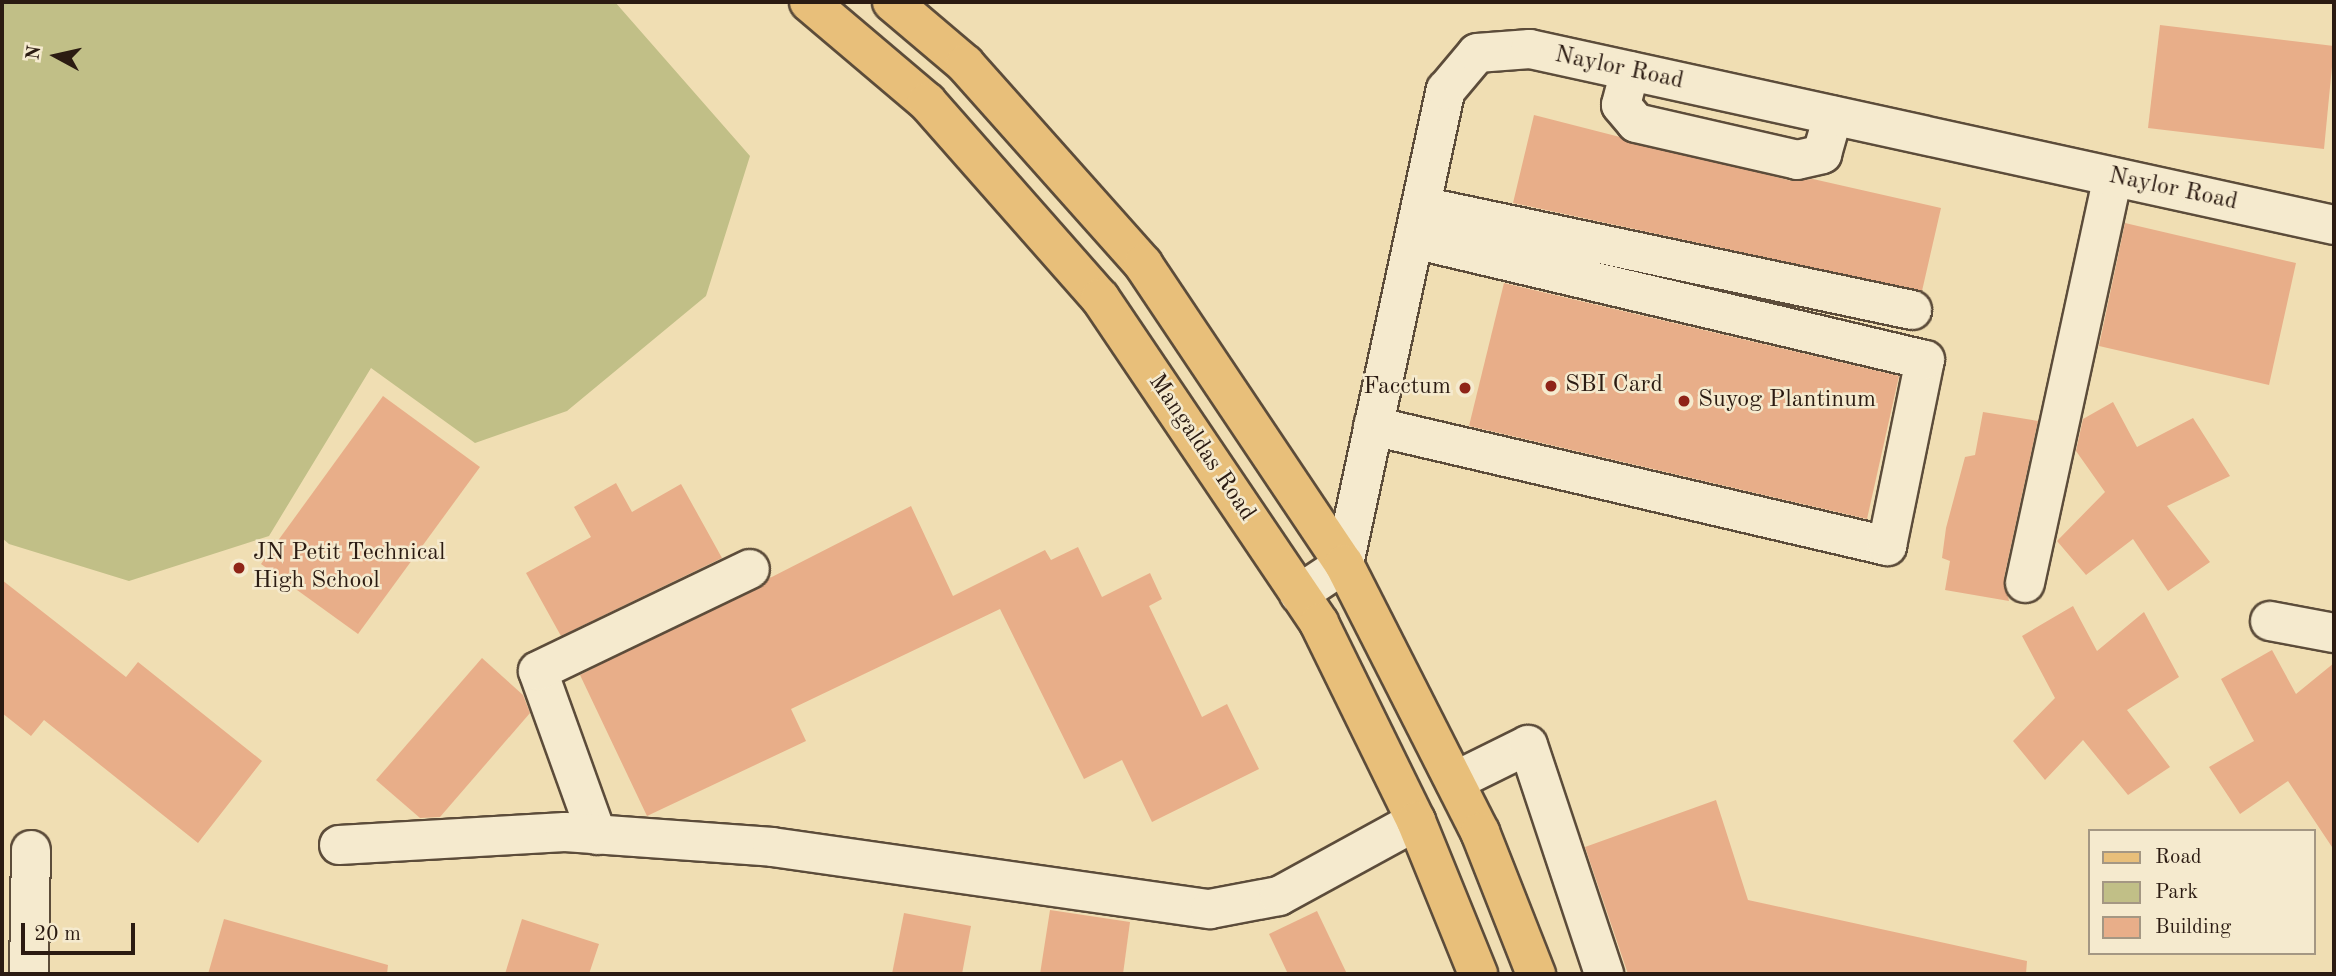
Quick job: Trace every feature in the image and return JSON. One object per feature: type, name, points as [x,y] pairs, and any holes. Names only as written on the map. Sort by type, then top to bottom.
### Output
[{"type":"main road","name":"Mangaldas Road","points":[[809,2],[928,102],[1100,298],[1299,594],[1416,821],[1478,974]]},
{"type":"main road","points":[[892,2],[965,64],[1143,264],[1344,564],[1455,781],[1536,974]]},
{"type":"street","name":"Naylor Road","points":[[1344,564],[1446,90],[1477,53],[1530,49],[2334,225]]},
{"type":"street","points":[[1630,71],[1621,105],[1636,123],[1797,160],[1822,154],[1833,116]]},
{"type":"street","points":[[2025,583],[2113,177]]},
{"type":"street","points":[[1418,222],[1912,310]]},
{"type":"street","points":[[1373,426],[1887,546],[1925,360],[1418,222]]},
{"type":"street","points":[[1299,594],[1344,564]]},
{"type":"street","points":[[597,835],[538,671],[750,569]]},
{"type":"street","points":[[2270,621],[2334,633]]},
{"type":"street","points":[[1455,781],[1528,745],[1604,974]]},
{"type":"street","points":[[339,845],[597,835],[772,847],[1210,909],[1279,896],[1416,821]]},
{"type":"street","points":[[29,974],[31,850]]},
{"type":"green space","name":"JN Petit Technical High School","points":[[2,2],[615,2],[750,156],[706,296],[567,411],[475,443],[371,368],[269,536],[129,581],[9,544],[2,538]]},
{"type":"building","points":[[2160,25],[2334,46],[2324,149],[2148,128]]},
{"type":"building","points":[[1534,115],[1792,181],[1813,179],[1941,208],[1922,291],[1513,203]]},
{"type":"building","points":[[2125,223],[2296,263],[2269,385],[2099,346]]},
{"type":"building","name":"Suyog Plantinum","points":[[1504,283],[1899,376],[1867,519],[1469,426]]},
{"type":"building","points":[[383,396],[480,467],[358,634],[261,564]]},
{"type":"building","points":[[2113,402],[2137,447],[2193,418],[2230,476],[2167,506],[2210,562],[2168,591],[2133,539],[2086,575],[2057,541],[2105,492],[2076,451],[2083,419]]},
{"type":"building","points":[[1983,412],[2038,421],[2004,578],[2009,601],[1945,590],[1950,561],[1942,558],[1946,528],[1965,457],[1975,455]]},
{"type":"building","points":[[616,483],[632,512],[681,484],[722,558],[561,636],[526,573],[591,537],[574,507]]},
{"type":"building","points":[[911,506],[953,596],[1045,550],[1051,560],[1078,547],[1102,597],[1150,573],[1162,599],[1149,606],[1202,717],[1227,704],[1259,769],[1152,822],[1122,760],[1084,779],[1000,609],[791,709],[806,741],[647,816],[580,675]]},
{"type":"building","points":[[2,580],[126,677],[138,662],[262,761],[198,843],[44,720],[31,736],[2,713]]},
{"type":"building","points":[[2073,606],[2097,651],[2144,612],[2179,677],[2127,710],[2170,767],[2128,795],[2083,740],[2045,780],[2013,741],[2055,698],[2022,636]]},
{"type":"building","points":[[2272,650],[2296,694],[2334,663],[2334,850],[2288,781],[2240,814],[2209,767],[2254,741],[2221,679]]},
{"type":"building","points":[[482,658],[523,695],[530,713],[440,817],[420,818],[376,780]]},
{"type":"building","points":[[1716,800],[1748,900],[2027,961],[2026,974],[1628,974],[1585,847]]},
{"type":"building","points":[[1050,910],[1130,922],[1123,974],[1040,974]]},
{"type":"building","points":[[1317,911],[1347,974],[1288,974],[1269,934]]},
{"type":"building","points":[[904,913],[971,926],[962,974],[892,974]]},
{"type":"building","points":[[224,919],[388,965],[387,974],[208,974]]},
{"type":"building","points":[[522,919],[599,944],[589,974],[505,974]]},
{"type":"place","name":"SBI Card","points":[[1551,386]]},
{"type":"place","name":"Facctum","points":[[1465,388]]},
{"type":"place","name":"Suyog Plantinum","points":[[1684,401]]},
{"type":"place","name":"JN Petit Technical High School","points":[[239,568]]}]
